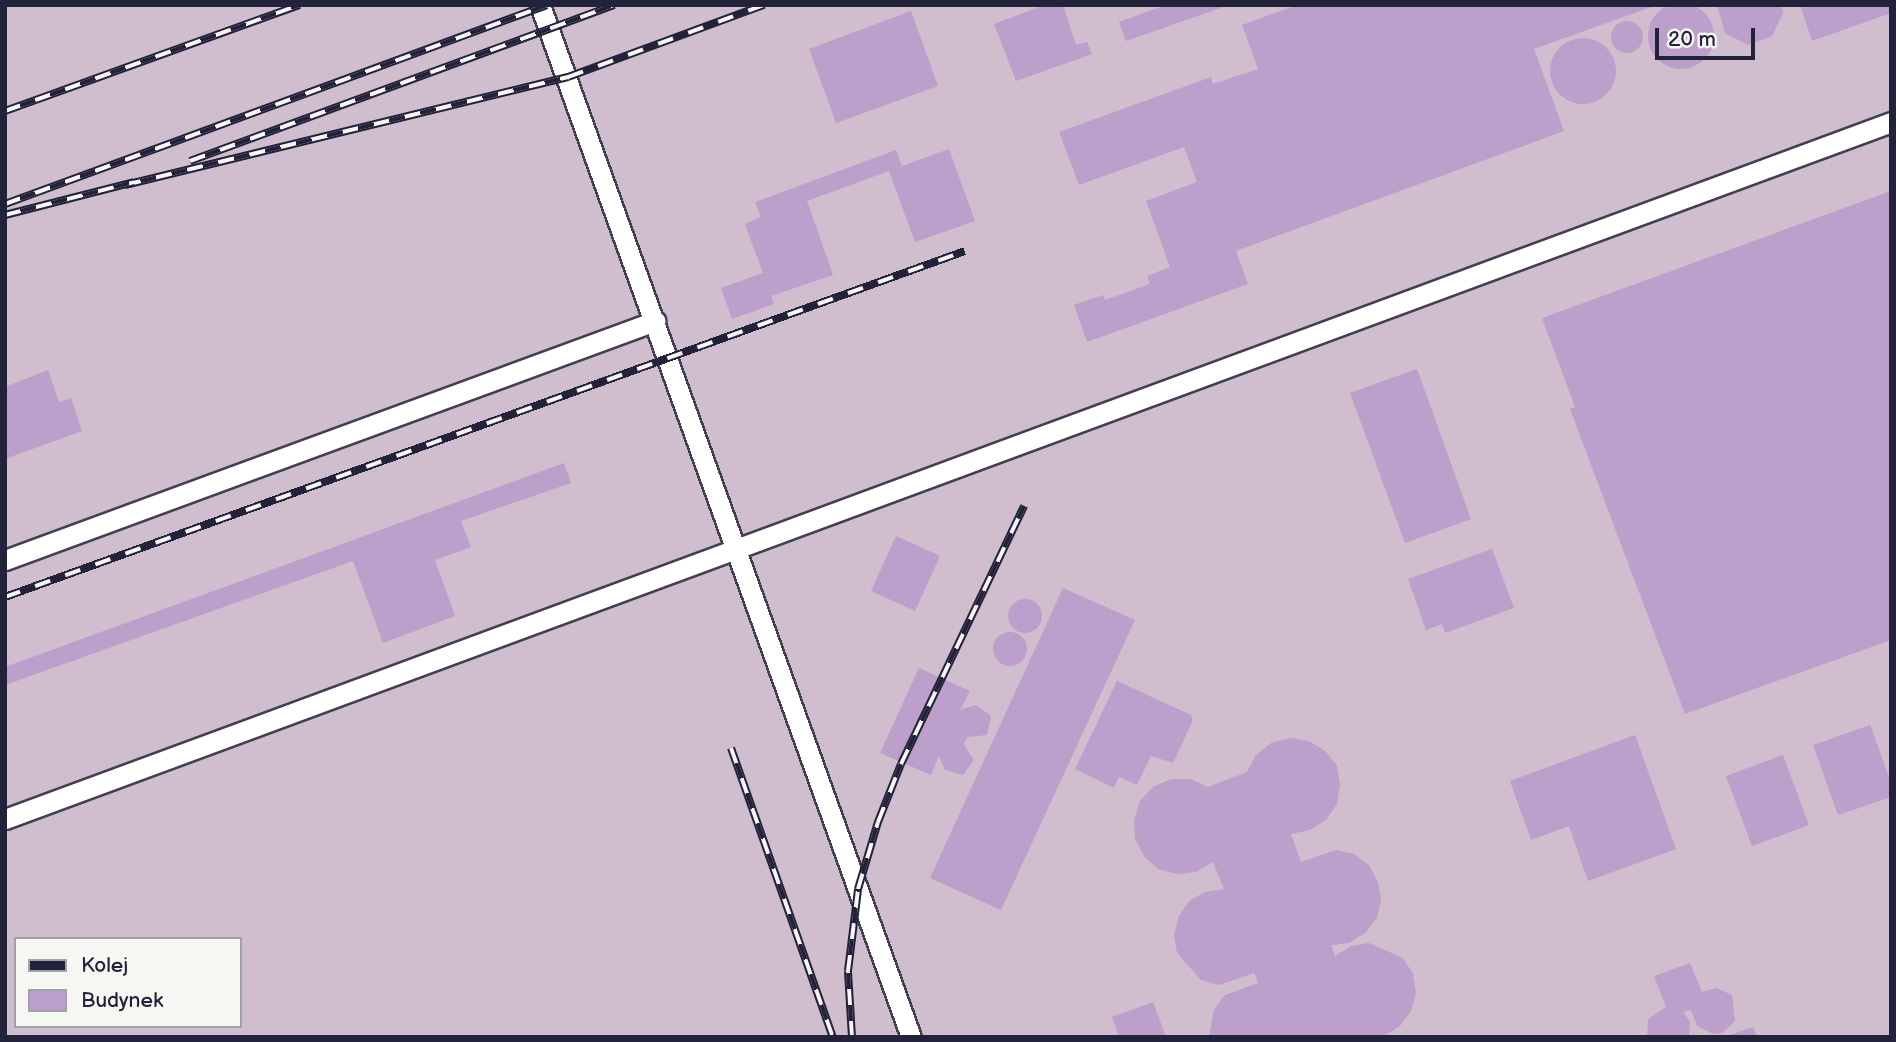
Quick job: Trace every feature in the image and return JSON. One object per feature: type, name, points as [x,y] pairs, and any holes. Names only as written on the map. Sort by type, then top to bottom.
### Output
[{"type":"lane","points":[[540,5],[911,1037]]},
{"type":"lane","points":[[5,819],[1891,122]]},
{"type":"lane","points":[[5,560],[655,321]]},
{"type":"shaded area","points":[[5,5],[1891,5],[1891,1037],[5,1037]]},
{"type":"building","points":[[1675,3],[1687,3],[1705,12],[1712,23],[1712,49],[1705,60],[1694,67],[1675,69],[1662,64],[1653,55],[1648,42],[1648,30],[1653,17],[1662,8]]},
{"type":"building","points":[[1045,5],[1063,5],[1076,45],[1087,42],[1092,54],[1016,81],[994,24]]},
{"type":"building","points":[[1166,5],[1226,6],[1126,41],[1119,22]]},
{"type":"building","points":[[1297,5],[1654,6],[1534,49],[1564,131],[1236,251],[1248,284],[1087,342],[1074,305],[1103,295],[1105,300],[1150,284],[1147,276],[1170,267],[1146,201],[1197,182],[1184,147],[1079,185],[1059,132],[1211,77],[1213,84],[1258,69],[1242,25]]},
{"type":"building","points":[[1717,5],[1782,5],[1783,13],[1772,36],[1748,45],[1725,33]]},
{"type":"building","points":[[1800,5],[1891,5],[1891,13],[1812,41]]},
{"type":"building","points":[[911,11],[938,86],[836,123],[809,49]]},
{"type":"building","points":[[1627,21],[1639,25],[1643,37],[1639,49],[1627,53],[1615,49],[1611,37],[1615,25]]},
{"type":"building","points":[[1577,38],[1589,38],[1601,43],[1611,53],[1616,71],[1614,84],[1601,99],[1589,104],[1577,104],[1565,99],[1555,89],[1550,77],[1550,65],[1555,53],[1565,43]]},
{"type":"building","points":[[949,149],[975,221],[915,242],[889,171],[807,201],[833,275],[771,296],[774,304],[732,319],[721,288],[763,273],[745,224],[761,217],[755,202],[896,150],[902,166]]},
{"type":"building","points":[[1891,191],[1891,640],[1685,714],[1570,409],[1575,407],[1542,318]]},
{"type":"building","points":[[1417,369],[1471,519],[1405,543],[1350,393]]},
{"type":"building","points":[[48,370],[59,402],[71,398],[82,431],[5,459],[5,387]]},
{"type":"building","points":[[564,463],[571,483],[461,521],[471,547],[435,560],[455,616],[383,643],[353,561],[5,685],[5,667]]},
{"type":"building","points":[[896,536],[940,556],[915,611],[871,591]]},
{"type":"building","points":[[1492,549],[1514,608],[1445,633],[1442,624],[1426,630],[1408,579]]},
{"type":"building","points":[[1063,588],[1135,620],[1001,910],[930,878]]},
{"type":"building","points":[[1025,599],[1037,604],[1042,616],[1037,628],[1025,633],[1013,628],[1008,616],[1013,604]]},
{"type":"building","points":[[1010,632],[1022,637],[1027,649],[1022,661],[1010,666],[998,661],[993,649],[998,637]]},
{"type":"building","points":[[919,668],[970,691],[960,710],[976,705],[991,716],[987,735],[967,737],[964,745],[974,760],[963,775],[945,770],[939,756],[931,775],[880,753]]},
{"type":"building","points":[[1117,681],[1191,715],[1193,720],[1173,763],[1151,756],[1137,785],[1119,777],[1114,788],[1075,769]]},
{"type":"building","points":[[1870,725],[1891,782],[1891,797],[1838,815],[1813,745]]},
{"type":"building","points":[[1635,735],[1676,849],[1588,881],[1569,826],[1531,840],[1510,781]]},
{"type":"building","points":[[1290,738],[1309,741],[1325,751],[1337,766],[1340,785],[1337,804],[1326,820],[1310,830],[1291,834],[1301,862],[1336,850],[1354,854],[1369,865],[1378,882],[1381,900],[1377,918],[1365,933],[1349,943],[1331,945],[1335,956],[1351,946],[1369,943],[1403,958],[1413,974],[1416,993],[1411,1011],[1400,1026],[1384,1036],[1209,1037],[1214,1009],[1225,995],[1258,983],[1254,973],[1219,985],[1201,980],[1177,953],[1174,935],[1179,916],[1189,901],[1205,892],[1224,889],[1213,862],[1196,872],[1177,874],[1158,869],[1144,856],[1135,839],[1134,820],[1140,801],[1153,787],[1171,779],[1190,779],[1208,787],[1247,772],[1256,755],[1271,743]]},
{"type":"building","points":[[1783,755],[1809,825],[1752,846],[1726,776]]},
{"type":"building","points":[[1690,963],[1702,992],[1716,988],[1732,995],[1735,1021],[1722,1033],[1713,1034],[1697,1026],[1691,1010],[1683,1012],[1690,1022],[1689,1037],[1647,1037],[1648,1019],[1666,1007],[1654,976]]},
{"type":"building","points":[[1153,1002],[1166,1037],[1119,1037],[1112,1017]]},
{"type":"building","points":[[1753,1027],[1757,1037],[1727,1037],[1727,1036]]},
{"type":"railway","points":[[5,111],[300,5]]},
{"type":"railway","points":[[5,204],[547,5]]},
{"type":"railway","points":[[190,161],[614,5]]},
{"type":"railway","points":[[125,185],[568,77],[764,5]]},
{"type":"railway","points":[[5,215],[134,182]]},
{"type":"railway","points":[[5,597],[965,251]]},
{"type":"railway","points":[[852,1037],[848,971],[858,889],[878,822],[901,764],[1024,506]]},
{"type":"railway","points":[[731,748],[833,1037]]}]
